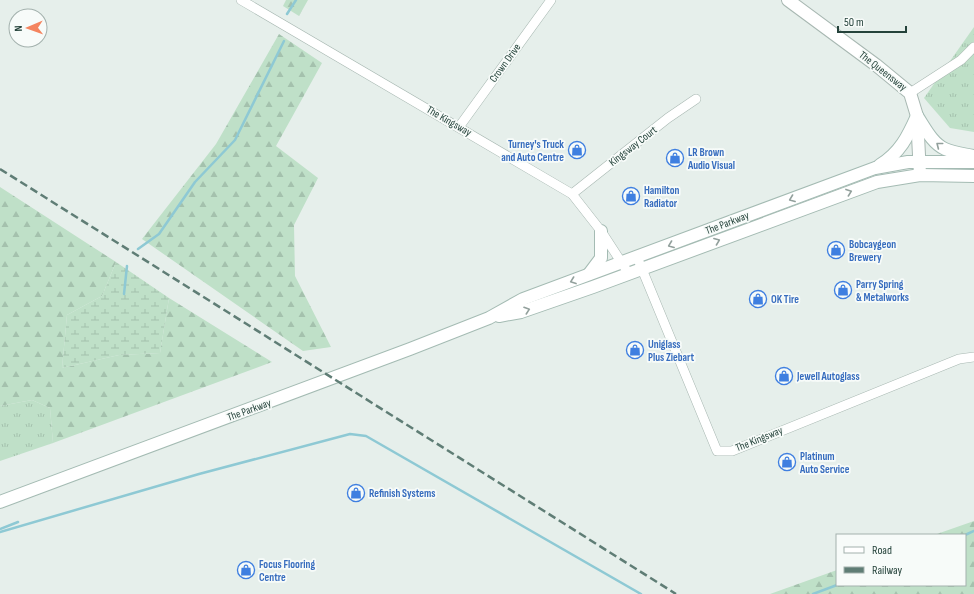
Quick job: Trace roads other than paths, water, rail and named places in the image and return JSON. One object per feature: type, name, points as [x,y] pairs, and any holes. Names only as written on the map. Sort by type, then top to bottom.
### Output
[{"type":"main road","name":"The Queensway","points":[[788,0],[876,65],[910,93],[917,116],[920,175]]},
{"type":"main road","points":[[875,168],[891,159],[900,148],[917,116],[933,140],[940,147],[974,157]]},
{"type":"main road","name":"The Parkway","points":[[3,500],[333,379],[489,318],[523,299],[875,168],[919,162],[974,162]]},
{"type":"main road","name":"The Parkway","points":[[489,318],[521,312],[888,179],[920,175],[974,176]]},
{"type":"main road","points":[[588,275],[601,258],[601,231]]},
{"type":"street","name":"The Kingsway","points":[[241,0],[572,194],[601,231],[623,262],[629,274]]},
{"type":"street","name":"Crown Drive","points":[[459,127],[551,0]]},
{"type":"street","points":[[910,93],[961,60],[974,47]]},
{"type":"street","name":"Kingsway Court","points":[[572,194],[668,118],[696,99]]},
{"type":"street","name":"The Kingsway","points":[[637,257],[717,451],[732,451],[959,359],[974,357]]},
{"type":"waterway","points":[[287,14],[296,0]]},
{"type":"waterway","points":[[138,249],[159,234],[195,182],[235,140],[284,41]]},
{"type":"waterway","points":[[124,294],[127,266]]},
{"type":"waterway","points":[[0,532],[199,474],[350,434],[366,436],[641,594]]},
{"type":"waterway","points":[[0,529],[18,522],[0,529]]},
{"type":"waterway","points":[[966,535],[974,531]]},
{"type":"waterway","points":[[813,594],[836,585]]},
{"type":"railway","points":[[0,169],[676,594]]},
{"type":"place","name":"Turney's Truck and Auto Centre","points":[[577,150]]},
{"type":"place","name":"LR Brown Audio Visual","points":[[675,158]]},
{"type":"place","name":"Hamilton Radiator","points":[[631,196]]},
{"type":"place","name":"Bobcaygeon Brewery","points":[[836,250]]},
{"type":"place","name":"Parry Spring & Metalworks","points":[[843,290]]},
{"type":"place","name":"OK Tire","points":[[758,299]]},
{"type":"place","name":"Uniglass Plus Ziebart","points":[[635,350]]},
{"type":"place","name":"Jewell Autoglass","points":[[784,376]]},
{"type":"place","name":"Platinum Auto Service","points":[[787,462]]},
{"type":"place","name":"Refinish Systems","points":[[356,493]]},
{"type":"place","name":"Focus Flooring Centre","points":[[246,570]]}]
